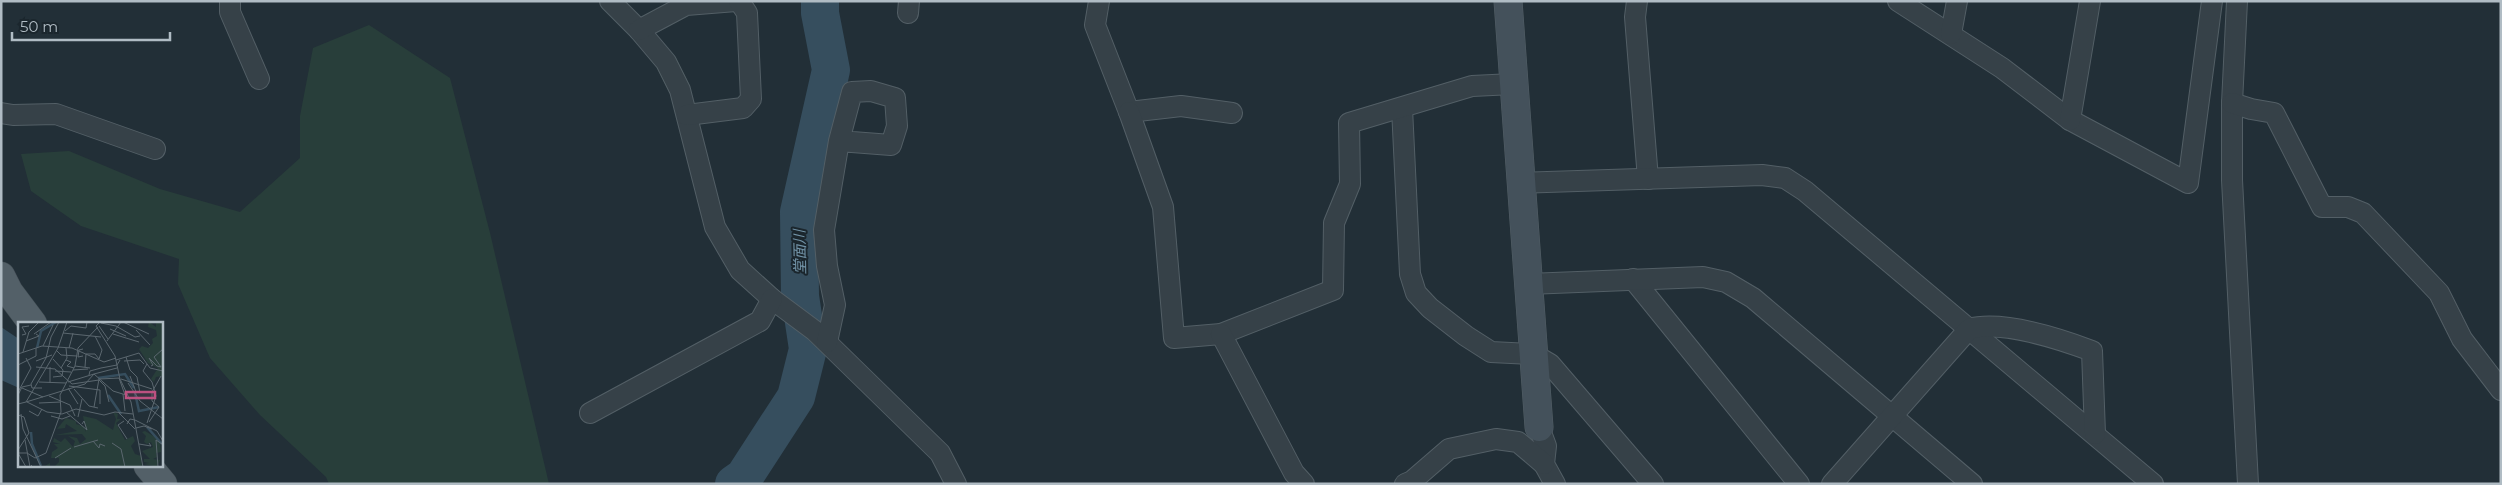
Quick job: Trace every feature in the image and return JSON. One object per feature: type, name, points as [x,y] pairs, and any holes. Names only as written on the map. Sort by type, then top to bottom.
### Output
[{"type":"main road","points":[[4,286],[31,322]]},
{"type":"main road","points":[[150,468],[163,484]]},
{"type":"street","points":[[230,1],[230,12],[260,79]]},
{"type":"street","points":[[610,1],[639,30],[666,62],[680,90],[715,227],[740,270],[772,299],[794,314],[821,337],[940,452],[956,484]]},
{"type":"street","points":[[639,30],[686,5],[738,1],[747,13],[751,99],[743,108],[687,115]]},
{"type":"street","points":[[1099,1],[1096,26],[1163,207],[1174,338],[1221,334],[1333,290],[1334,224],[1350,184],[1349,123],[1472,86],[1513,84]]},
{"type":"street","points":[[1508,1],[1538,427],[1546,446],[1544,464]]},
{"type":"street","points":[[1637,1],[1635,17],[1648,179]]},
{"type":"street","points":[[1898,1],[2002,68],[2070,120],[2188,183],[2212,1]]},
{"type":"street","points":[[1950,34],[1957,1]]},
{"type":"street","points":[[2070,120],[2090,1]]},
{"type":"street","points":[[2237,1],[2232,103],[2232,180],[2248,484]]},
{"type":"street","points":[[2232,103],[2274,113],[2322,207],[2348,207],[2363,213],[2438,292],[2462,339],[2501,390]]},
{"type":"street","points":[[1129,112],[1181,106],[1232,113]]},
{"type":"street","points":[[1402,108],[1410,274],[1416,293],[1437,314],[1491,352],[1533,354],[1550,364],[1653,484]]},
{"type":"street","points":[[1,113],[13,115],[56,114],[155,148]]},
{"type":"street","points":[[821,337],[835,305],[827,266],[824,230],[839,140]]},
{"type":"street","points":[[1520,183],[1762,175],[1785,178],[1805,191],[2153,484]]},
{"type":"street","points":[[1528,284],[1703,277],[1726,282],[1753,298],[1972,484]]},
{"type":"street","points":[[1633,279],[1799,484]]},
{"type":"street","points":[[590,413],[760,321],[772,299]]},
{"type":"street","points":[[1832,484],[1969,330],[1981,326],[2052,336],[2092,351],[2095,434]]},
{"type":"street","points":[[1221,334],[1294,473],[1304,484]]},
{"type":"street","points":[[1405,484],[1412,481],[1449,449],[1496,439],[1518,442],[1544,464],[1555,484]]},
{"type":"green space","points":[[369,25],[450,78],[490,233],[549,484],[329,484],[326,477],[260,415],[210,358],[178,284],[179,259],[81,226],[31,191],[21,154],[69,151],[160,189],[240,212],[300,158],[300,116],[313,48]]},
{"type":"water","points":[[1,327],[18,338],[18,388],[1,380]]},
{"type":"waterway","name":"堂面川","points":[[734,484],[744,477],[796,397],[808,349],[800,296],[799,212],[831,70],[820,13],[820,1]]}]
